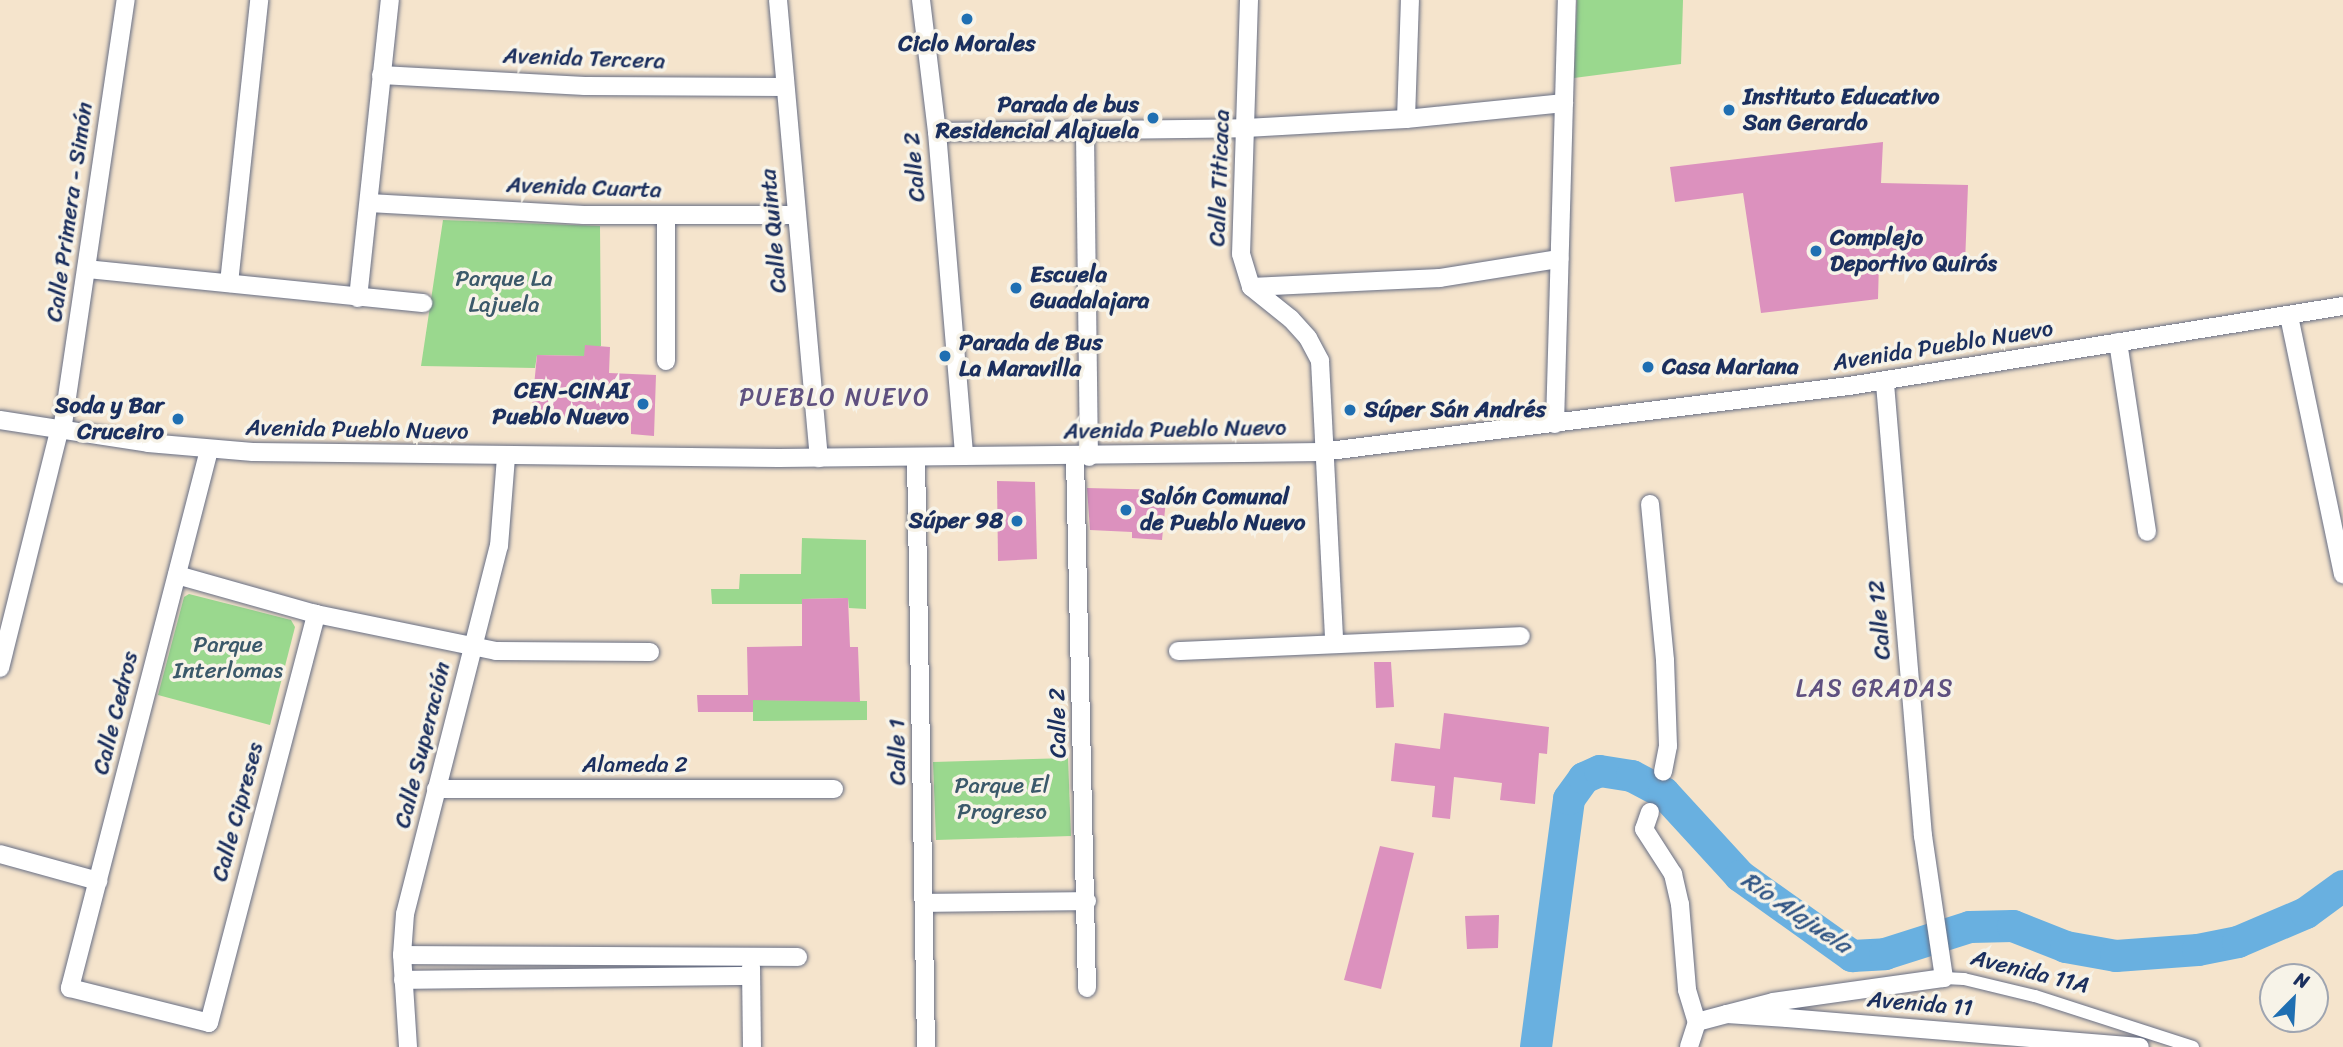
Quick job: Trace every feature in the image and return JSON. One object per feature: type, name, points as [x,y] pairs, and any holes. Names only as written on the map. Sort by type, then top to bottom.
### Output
[{"type":"street","name":"Calle Primera - Simón","points":[[61,431],[126,0]]},
{"type":"street","points":[[229,283],[259,0]]},
{"type":"street","points":[[358,298],[390,0]]},
{"type":"street","name":"Calle Quinta","points":[[778,0],[819,458]]},
{"type":"street","name":"Calle 2","points":[[920,0],[937,132],[964,456]]},
{"type":"street","name":"Calle Titicaca","points":[[1250,0],[1241,254],[1251,287]]},
{"type":"street","points":[[1406,120],[1410,0]]},
{"type":"street","points":[[1555,424],[1567,0]]},
{"type":"street","name":"Avenida Tercera","points":[[382,75],[585,86],[785,87]]},
{"type":"street","points":[[937,132],[1246,128],[1406,120],[1564,103]]},
{"type":"street","points":[[1082,457],[1085,132]]},
{"type":"street","name":"Avenida Cuarta","points":[[369,203],[666,215],[797,215]]},
{"type":"street","points":[[666,215],[666,361]]},
{"type":"street","points":[[1251,287],[1440,278],[1559,259]]},
{"type":"street","points":[[87,269],[423,303]]},
{"type":"street","points":[[1251,287],[1291,319],[1308,338],[1320,361],[1321,453],[1334,642]]},
{"type":"street","name":"Avenida Pueblo Nuevo","points":[[0,420],[61,431],[209,450],[506,458],[1082,457],[1321,453],[1885,381],[2343,306]]},
{"type":"street","points":[[2289,316],[2343,574]]},
{"type":"street","points":[[2118,342],[2147,532]]},
{"type":"street","name":"Calle 12","points":[[1885,381],[1923,836],[1944,978]]},
{"type":"street","points":[[0,668],[61,431]]},
{"type":"street","name":"Calle Cedros","points":[[70,988],[209,450]]},
{"type":"street","name":"Calle 1","points":[[916,457],[926,1047]]},
{"type":"street","name":"Calle 2","points":[[1082,457],[1087,988]]},
{"type":"street","name":"Calle Superación","points":[[408,1047],[402,955],[405,914],[503,528],[506,458]]},
{"type":"street","points":[[1650,504],[1665,660],[1668,746],[1663,772]]},
{"type":"street","points":[[177,575],[393,633],[473,648],[650,652]]},
{"type":"street","name":"Calle Cipreses","points":[[70,988],[209,1023],[316,614]]},
{"type":"street","points":[[1178,651],[1334,642],[1521,636]]},
{"type":"street","name":"Alameda 2","points":[[436,789],[834,789]]},
{"type":"street","points":[[1647,820],[1673,874],[1680,904],[1687,989],[1697,1022],[1689,1047]]},
{"type":"street","points":[[0,854],[98,881]]},
{"type":"street","points":[[925,903],[1087,901]]},
{"type":"street","points":[[402,955],[798,957]]},
{"type":"street","points":[[751,957],[752,1047]]},
{"type":"street","points":[[403,980],[751,976]]},
{"type":"street","name":"Avenida 11A","points":[[1727,1014],[1773,1002],[1944,978],[1964,979],[2035,996],[2193,1047]]},
{"type":"street","name":"Avenida 11","points":[[1697,1022],[1727,1014],[2140,1047]]},
{"type":"green space","points":[[1577,0],[1683,0],[1681,64],[1574,78]]},
{"type":"green space","name":"Parque La Lajuela","points":[[443,220],[600,226],[601,346],[584,356],[537,355],[535,368],[421,366]]},
{"type":"green space","points":[[802,538],[866,540],[866,609],[849,608],[848,598],[802,599],[802,604],[712,604],[711,589],[739,589],[740,574],[801,574]]},
{"type":"green space","name":"Parque Interlomas","points":[[189,594],[291,620],[295,627],[270,725],[158,695],[184,597]]},
{"type":"green space","points":[[753,700],[867,701],[867,720],[753,721]]},
{"type":"green space","name":"Parque El Progreso","points":[[1068,758],[1071,836],[936,840],[933,762]]},
{"type":"building","name":"Complejo Deportivo Quirós","points":[[1883,142],[1881,183],[1968,185],[1965,264],[1879,262],[1878,299],[1761,313],[1743,193],[1675,202],[1670,167]]},
{"type":"building","points":[[585,345],[610,347],[609,373],[656,375],[654,436],[631,434],[631,420],[531,417],[537,355],[584,356]]},
{"type":"building","name":"Súper 98","points":[[997,481],[1035,482],[1037,559],[998,561]]},
{"type":"building","name":"Salón Comunal de Pueblo Nuevo","points":[[1087,488],[1167,490],[1162,540],[1132,538],[1132,532],[1090,530]]},
{"type":"building","points":[[848,598],[850,647],[858,647],[860,702],[753,700],[753,712],[698,712],[697,695],[748,695],[747,647],[802,646],[802,599]]},
{"type":"building","points":[[1374,662],[1391,662],[1394,707],[1376,708]]},
{"type":"building","points":[[1444,713],[1549,727],[1547,754],[1539,753],[1535,804],[1500,800],[1502,783],[1454,777],[1450,819],[1432,817],[1435,786],[1391,781],[1395,743],[1440,749]]},
{"type":"building","points":[[1380,846],[1414,853],[1381,989],[1344,980]]},
{"type":"building","points":[[1499,915],[1498,948],[1467,949],[1465,916]]},
{"type":"waterway","name":"Río Alajuela","points":[[1536,1047],[1569,799],[1584,778],[1600,771],[1632,776],[1664,793],[1740,876],[1852,956],[1885,954],[1970,927],[2013,926],[2066,947],[2116,956],[2198,950],[2238,942],[2306,913],[2343,886]]},
{"type":"place","name":"Ciclo Morales","points":[[967,19]]},
{"type":"place","name":"Instituto Educativo San Gerardo","points":[[1729,110]]},
{"type":"place","name":"Parada de bus Residencial Alajuela","points":[[1153,118]]},
{"type":"place","name":"Complejo Deportivo Quirós","points":[[1816,251]]},
{"type":"place","name":"Escuela Guadalajara","points":[[1016,288]]},
{"type":"place","name":"Parada de Bus La Maravilla","points":[[945,356]]},
{"type":"place","name":"Casa Mariana","points":[[1648,367]]},
{"type":"place","name":"CEN-CINAI Pueblo Nuevo","points":[[643,404]]},
{"type":"place","name":"Súper Sán Andrés","points":[[1350,410]]},
{"type":"place","name":"Soda y Bar Cruceiro","points":[[178,419]]},
{"type":"place","name":"Salón Comunal de Pueblo Nuevo","points":[[1126,510]]},
{"type":"place","name":"Súper 98","points":[[1017,521]]},
{"type":"district","name":"PUEBLO NUEVO","points":[[835,398]]},
{"type":"district","name":"LAS GRADAS","points":[[1875,689]]}]
